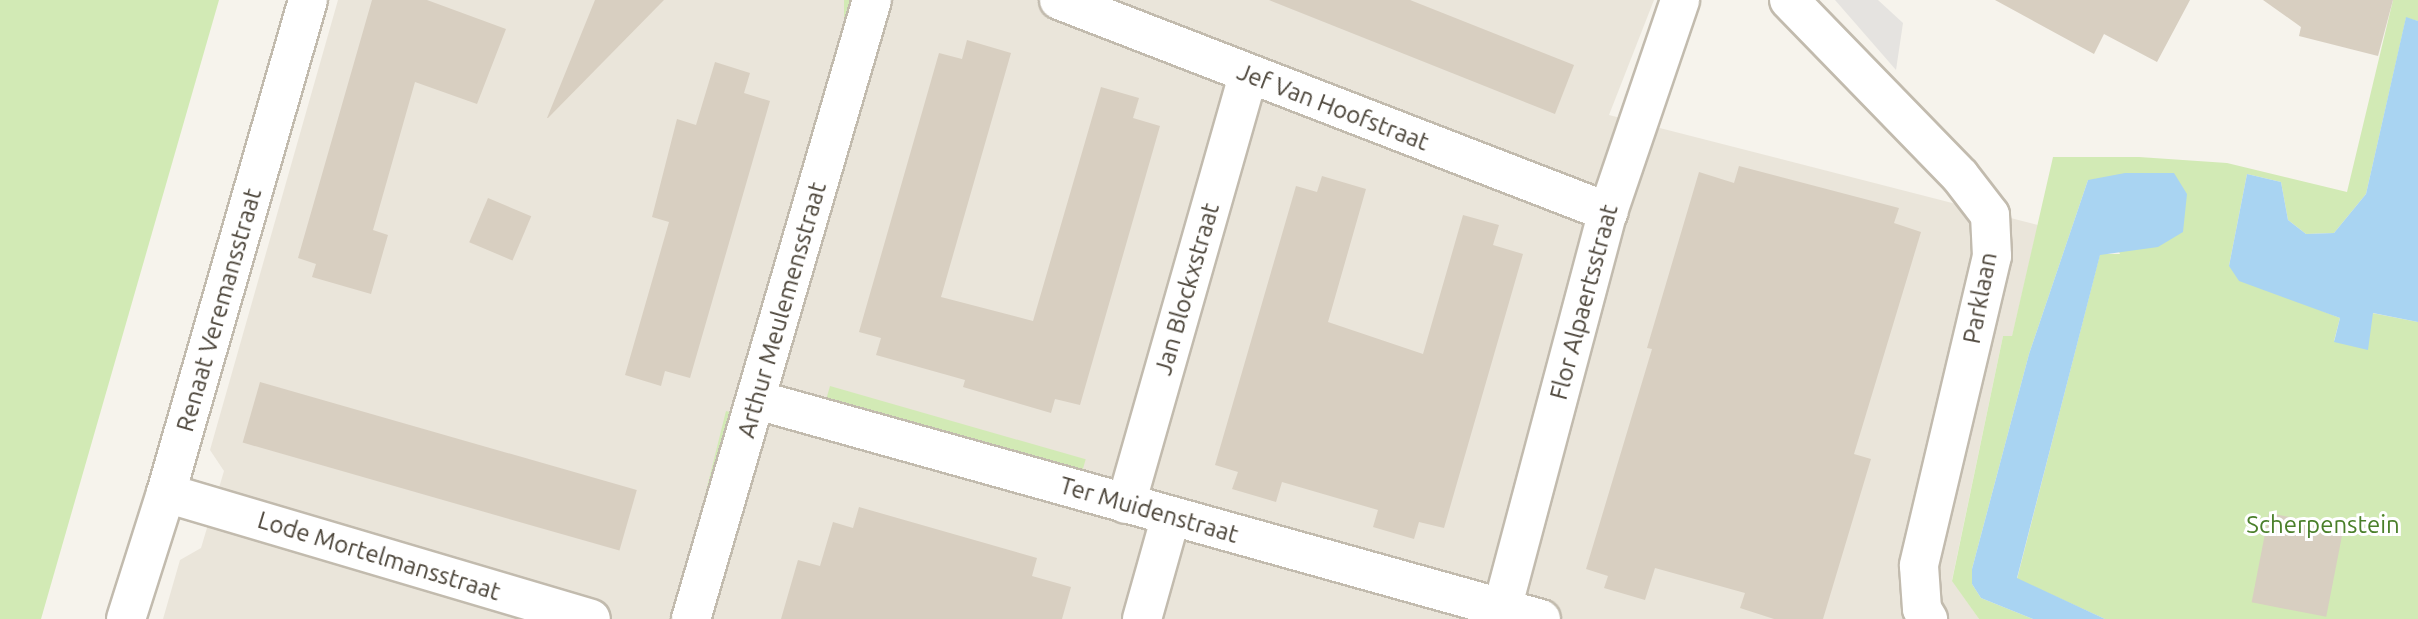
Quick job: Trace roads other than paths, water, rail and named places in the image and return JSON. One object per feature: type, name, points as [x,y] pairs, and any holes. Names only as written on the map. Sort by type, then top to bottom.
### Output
[{"type":"street","name":"Renaat Veremansstraat","points":[[126,619],[166,493],[308,0]]},
{"type":"street","name":"Arthur Meulemensstraat","points":[[691,619],[872,0]]},
{"type":"street","name":"Jef Van Hoofstraat","points":[[1059,0],[1608,212]]},
{"type":"street","name":"Flor Alpaertsstraat","points":[[1502,609],[1608,212],[1680,0]]},
{"type":"street","name":"Parklaan","points":[[1789,0],[1960,176],[1990,215],[1992,256],[1919,566],[1922,609],[1928,619]]},
{"type":"street","name":"Jan Blockxstraat","points":[[1126,504],[1248,75]]},
{"type":"street","name":"Ter Muidenstraat","points":[[757,400],[1541,619]]},
{"type":"street","name":"Lode Mortelmansstraat","points":[[166,493],[591,619]]},
{"type":"street","points":[[1142,619],[1171,516]]},
{"type":"water","points":[[2406,17],[2418,21],[2418,322],[2373,313],[2368,350],[2334,342],[2340,318],[2239,281],[2229,266],[2247,174],[2281,182],[2288,220],[2306,234],[2334,233],[2366,194]]},
{"type":"water","points":[[2125,173],[2174,173],[2187,194],[2183,232],[2158,247],[2100,255],[2017,578],[2105,619],[2033,619],[1981,598],[1972,584],[1972,569],[2029,354],[2088,180]]},
{"type":"park label","name":"Scherpenstein","points":[[2323,525]]}]
